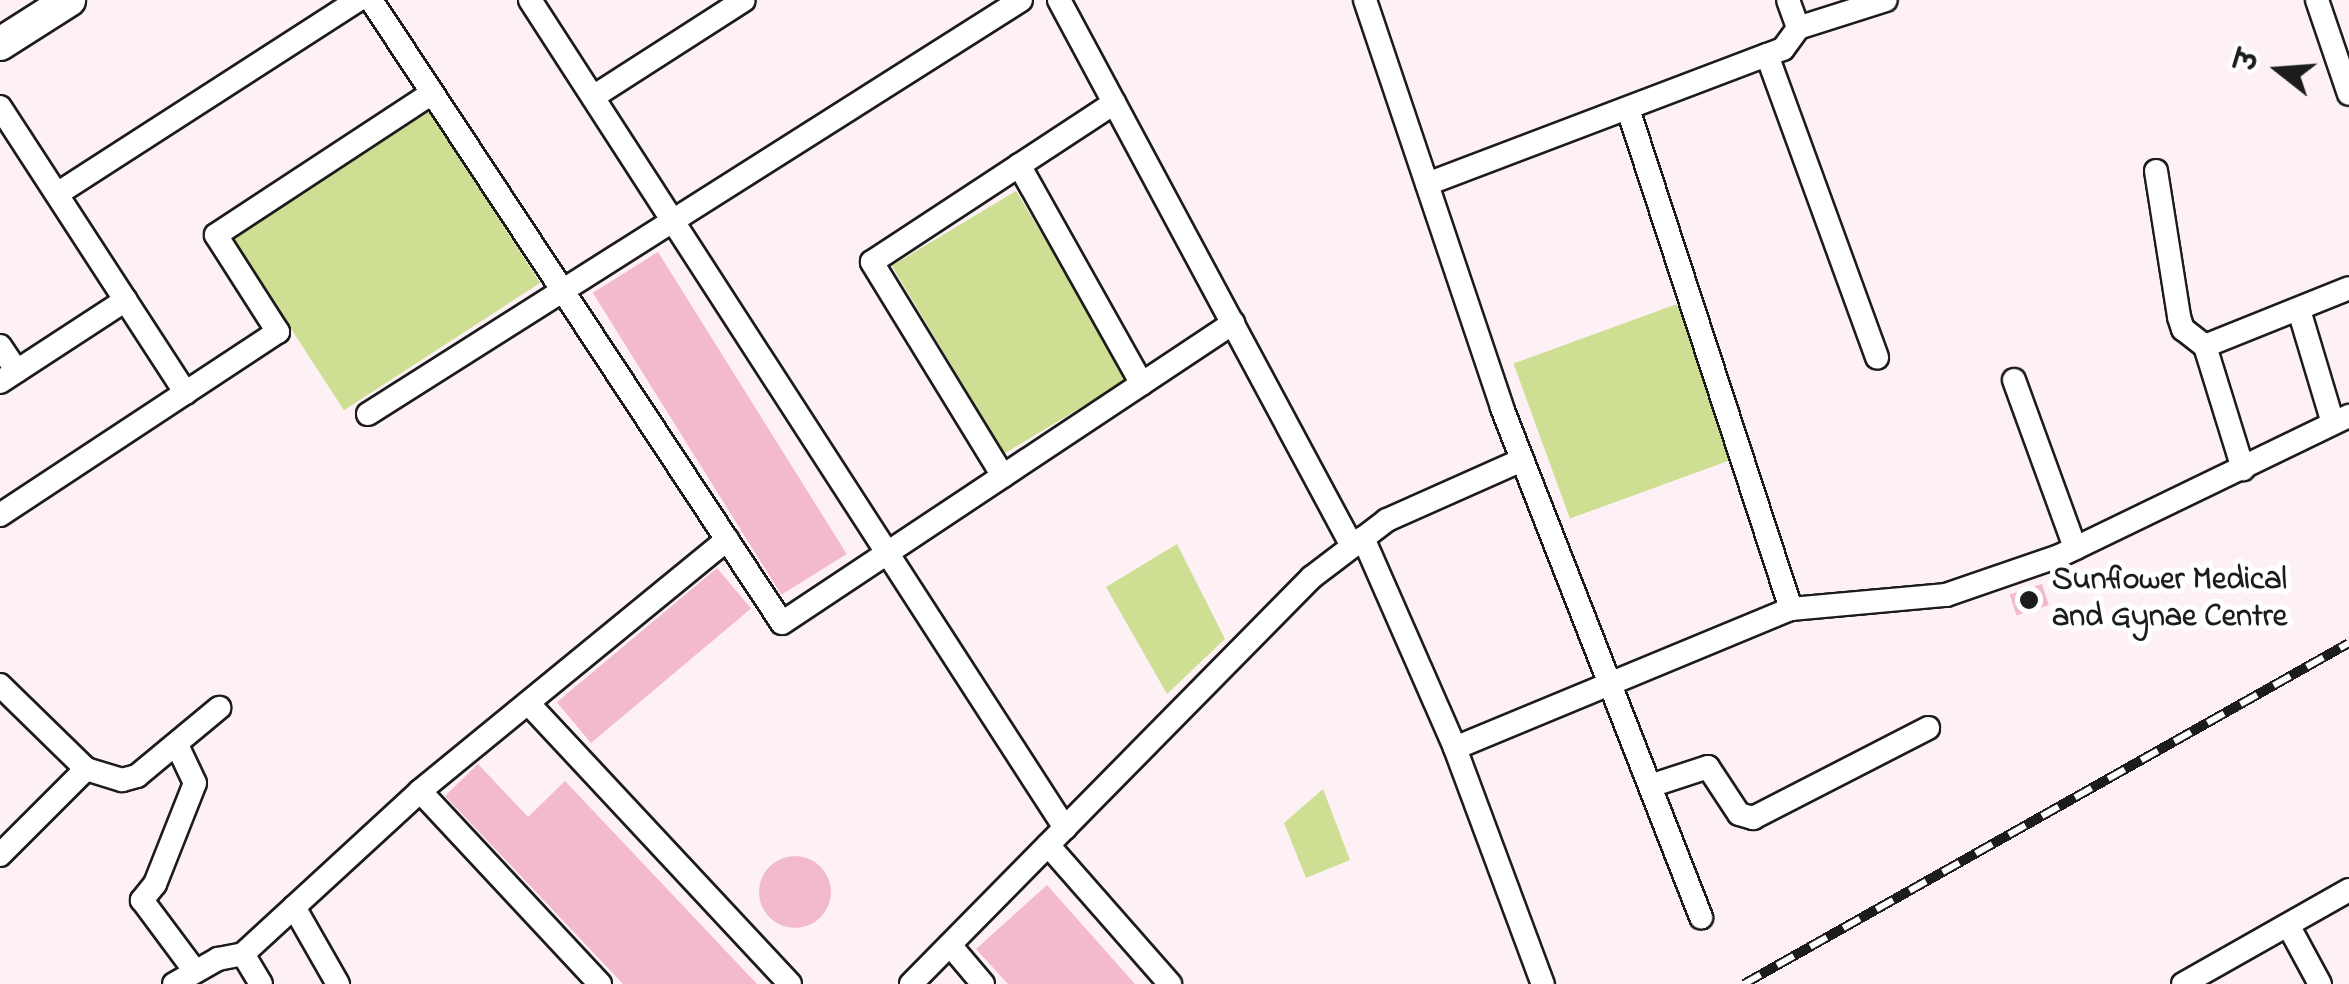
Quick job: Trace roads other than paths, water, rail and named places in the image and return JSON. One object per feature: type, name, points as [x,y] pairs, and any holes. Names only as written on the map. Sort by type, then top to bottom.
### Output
[{"type":"main road","points":[[0,44],[69,0]]},
{"type":"street","points":[[57,194],[358,0]]},
{"type":"street","points":[[371,0],[782,623],[1233,324]]},
{"type":"street","points":[[530,0],[888,553],[1056,836],[1170,984]]},
{"type":"street","points":[[368,414],[561,288],[1021,0]]},
{"type":"street","points":[[1059,0],[1233,324],[1358,542],[1456,748],[1543,984]]},
{"type":"street","points":[[1788,0],[1798,28]]},
{"type":"street","points":[[1427,184],[1767,55],[1784,48],[1798,28],[1886,0]]},
{"type":"street","points":[[2318,0],[2349,94]]},
{"type":"street","points":[[1369,1],[1522,460],[1701,917]]},
{"type":"street","points":[[593,97],[731,4]]},
{"type":"street","points":[[1767,55],[1877,358]]},
{"type":"street","points":[[0,515],[278,332],[216,235],[432,93]]},
{"type":"street","points":[[1003,476],[872,262],[1114,103]]},
{"type":"street","points":[[0,107],[186,392]]},
{"type":"street","points":[[1628,109],[1791,610]]},
{"type":"street","points":[[1020,165],[1142,384]]},
{"type":"street","points":[[2156,171],[2179,317],[2183,330],[2204,346],[2243,470]]},
{"type":"street","points":[[2204,346],[2349,288]]},
{"type":"street","points":[[0,346],[8,377],[126,300]]},
{"type":"street","points":[[1456,748],[1791,610],[1946,595],[2076,548],[2341,420],[2298,310]]},
{"type":"street","points":[[2014,380],[2076,548]]},
{"type":"street","points":[[911,984],[1312,577],[1386,520],[1522,460]]},
{"type":"street","points":[[174,984],[194,971],[243,954],[420,791],[726,540]]},
{"type":"street","points":[[0,685],[86,769],[130,779],[219,708]]},
{"type":"street","points":[[528,703],[790,984]]},
{"type":"street","points":[[1650,786],[1708,767],[1739,814],[1753,818],[1928,728]]},
{"type":"street","points":[[177,744],[196,784],[156,884],[142,900],[194,971]]},
{"type":"street","points":[[0,856],[86,769]]},
{"type":"street","points":[[420,791],[600,984]]},
{"type":"street","points":[[2183,984],[2349,890]]},
{"type":"street","points":[[294,908],[338,984]]},
{"type":"street","points":[[2288,925],[2320,984]]},
{"type":"street","points":[[950,945],[983,984]]},
{"type":"street","points":[[243,954],[261,984]]},
{"type":"railway","points":[[1744,984],[2349,643]]},
{"type":"place","name":"Sunflower Medical and Gynae Centre","points":[[2029,600]]}]
